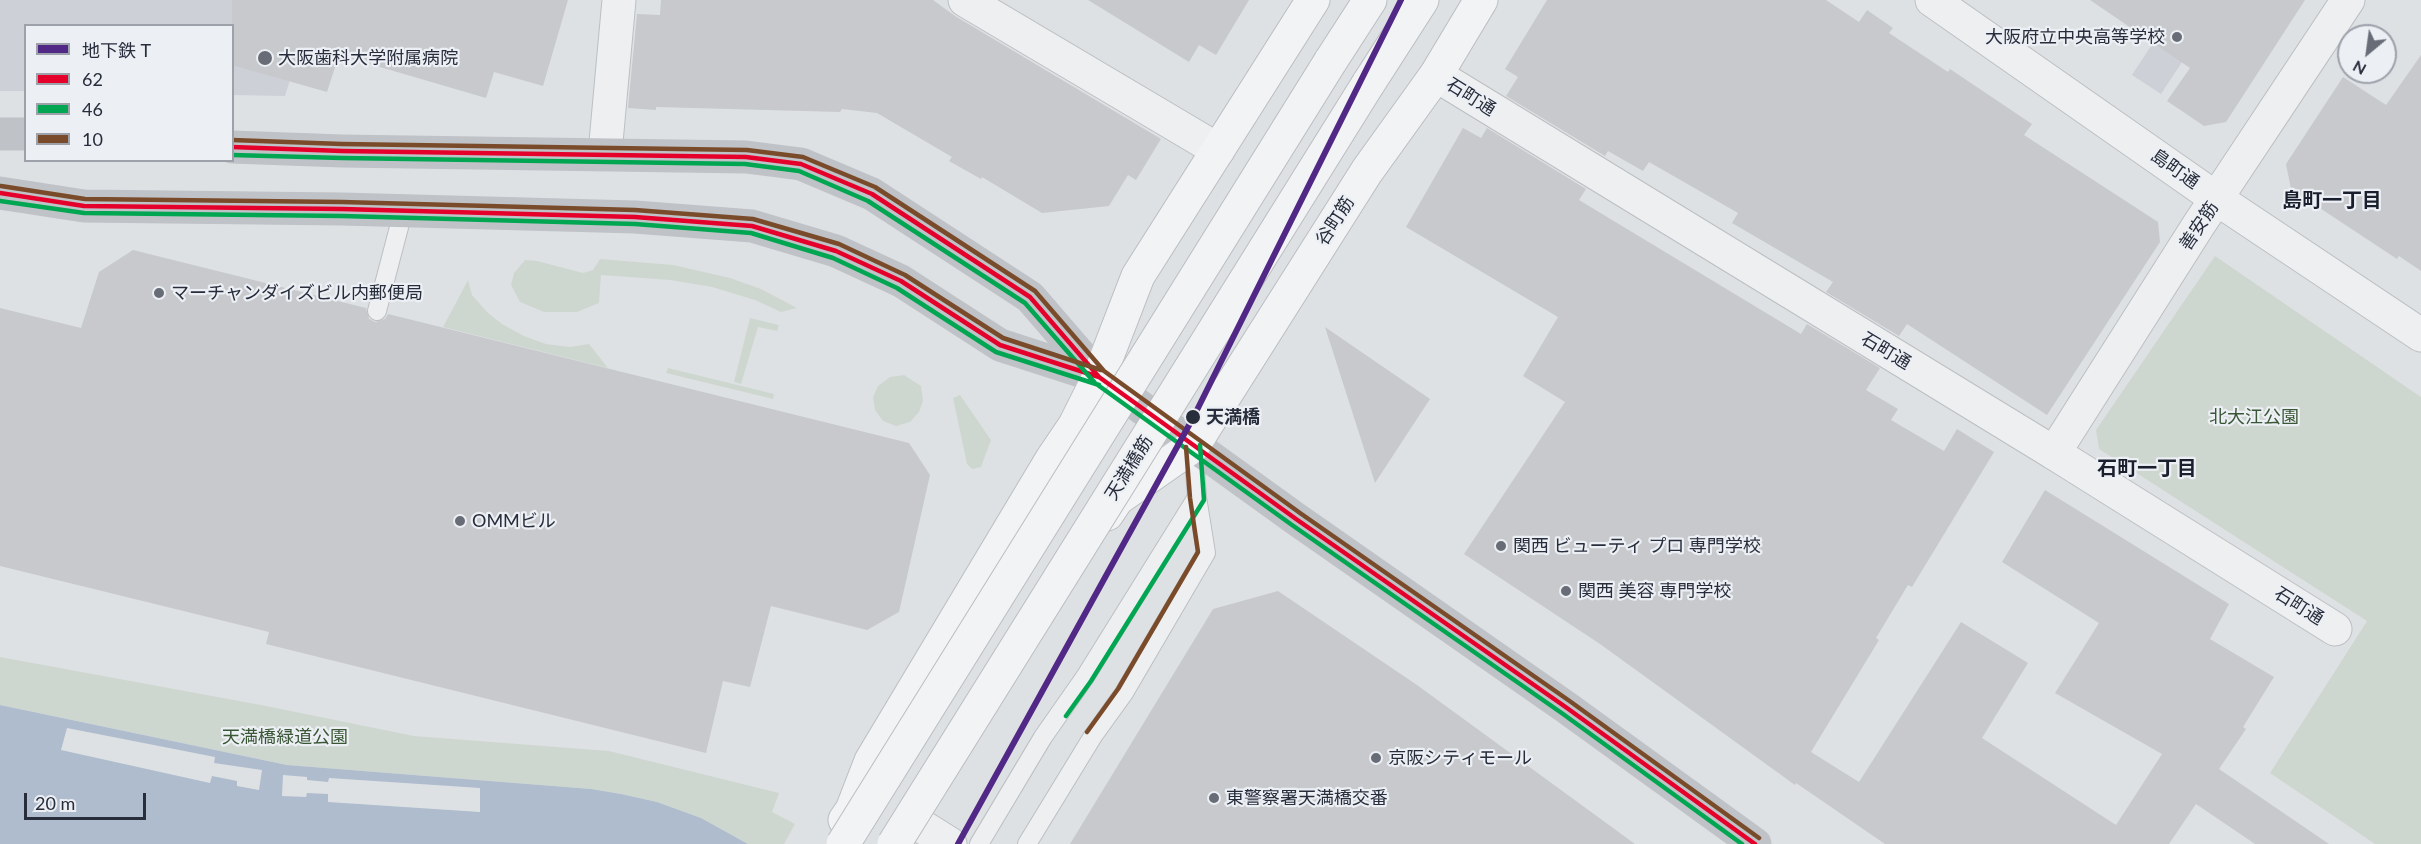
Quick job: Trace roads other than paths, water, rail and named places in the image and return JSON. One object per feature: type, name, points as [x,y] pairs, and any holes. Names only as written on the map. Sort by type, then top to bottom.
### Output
[{"type":"main road","points":[[830,844],[852,810],[871,760],[1075,425],[1099,377],[1138,276],[1313,0]]},
{"type":"main road","points":[[843,844],[1370,0]]},
{"type":"main road","name":"天満橋筋","points":[[903,837],[1422,0]]},
{"type":"main road","name":"谷町筋","points":[[1193,446],[1367,171],[1436,75],[1481,0]]},
{"type":"main road","points":[[0,134],[24,134]]},
{"type":"main road","points":[[234,147],[342,151],[605,153],[746,157],[801,164],[872,194],[1030,297],[1099,377],[1755,844]]},
{"type":"main road","points":[[0,192],[84,206],[342,209],[635,217],[752,226],[836,250],[901,281],[1000,345],[1099,377]]},
{"type":"main road","name":"天満橋筋","points":[[903,837],[1117,499],[1193,446]]},
{"type":"street","points":[[605,153],[619,0]]},
{"type":"street","points":[[965,0],[1218,150]]},
{"type":"street","name":"島町通","points":[[1932,0],[2217,199],[2421,335]]},
{"type":"street","name":"善安筋","points":[[2054,453],[2348,0]]},
{"type":"street","name":"石町通","points":[[1436,75],[2054,453],[2334,628]]},
{"type":"street","points":[[903,837],[950,844]]},
{"type":"lane","points":[[377,311],[404,212]]},
{"type":"lane","points":[[1027,844],[1093,736],[1124,693],[1206,553],[1197,497],[1193,446]]},
{"type":"lane","points":[[979,844],[1043,737],[1085,676],[1197,497]]},
{"type":"water","points":[[0,705],[287,765],[591,789],[621,794],[657,802],[701,818],[748,844],[0,844]]},
{"type":"metro line","name":"T","points":[[958,844],[1193,418],[1401,0]]},
{"type":"place","name":"大阪府立中央高等学校","points":[[2177,37]]},
{"type":"place","name":"大阪歯科大学附属病院","points":[[265,58]]},
{"type":"place","name":"マーチャンダイズビル内郵便局","points":[[159,293]]},
{"type":"place","name":"天満橋","points":[[1193,417]]},
{"type":"place","name":"OMMビル","points":[[460,521]]},
{"type":"place","name":"関西 ビューティ プロ 専門学校","points":[[1501,546]]},
{"type":"place","name":"関西 美容 専門学校","points":[[1566,591]]},
{"type":"place","name":"京阪シティモール","points":[[1376,758]]},
{"type":"place","name":"東警察署天満橋交番","points":[[1214,798]]},
{"type":"district","name":"島町一丁目","points":[[2332,201]]},
{"type":"district","name":"石町一丁目","points":[[2147,469]]},
{"type":"park label","name":"北大江公園","points":[[2254,417]]},
{"type":"park label","name":"天満橋緑道公園","points":[[285,737]]}]
